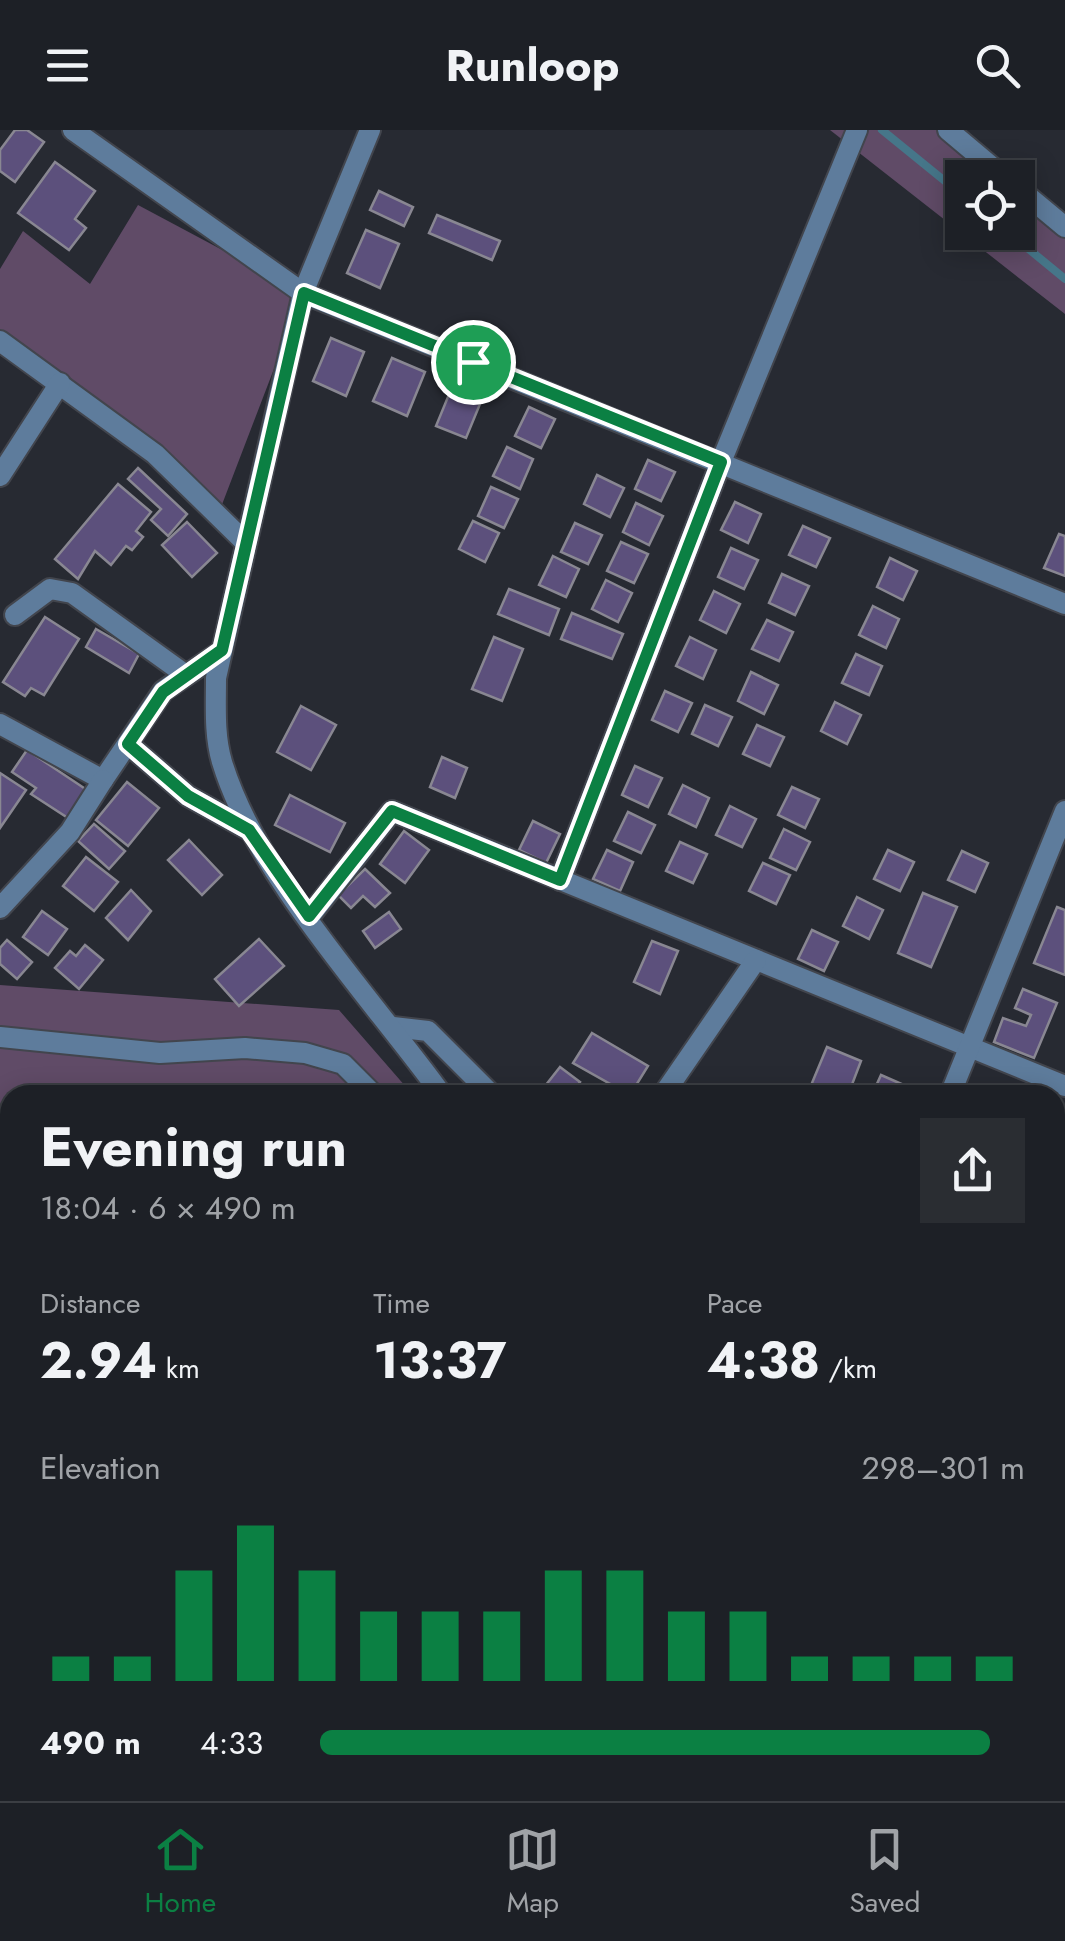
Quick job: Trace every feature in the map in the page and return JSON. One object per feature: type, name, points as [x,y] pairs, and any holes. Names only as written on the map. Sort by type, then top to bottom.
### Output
[{"type":"street","points":[[73,130],[304,293],[1065,604]]},
{"type":"street","points":[[370,130],[304,293],[222,650],[215,722],[221,759],[249,830],[435,1085]]},
{"type":"street","points":[[560,880],[721,462],[858,130]]},
{"type":"street","points":[[948,130],[984,160]]},
{"type":"street","points":[[1035,202],[1065,227]]},
{"type":"street","points":[[0,341],[155,454],[245,542]]},
{"type":"street","points":[[0,476],[60,383]]},
{"type":"street","points":[[15,615],[50,589],[72,593],[186,675]]},
{"type":"street","points":[[0,908],[70,832],[163,692],[222,650]]},
{"type":"street","points":[[0,724],[103,780]]},
{"type":"street","points":[[128,744],[188,796],[249,830]]},
{"type":"street","points":[[309,916],[392,811],[1063,1085]]},
{"type":"street","points":[[954,1085],[1065,811]]},
{"type":"street","points":[[670,1085],[756,960]]},
{"type":"street","points":[[393,1026],[428,1031],[482,1085]]},
{"type":"street","points":[[0,1038],[160,1053],[244,1048],[305,1053],[343,1064],[364,1085]]},
{"type":"shaded area","points":[[830,130],[948,130],[984,160],[945,160],[945,220]]},
{"type":"shaded area","points":[[1035,202],[1065,227],[1065,314],[983,250],[1035,250]]},
{"type":"shaded area","points":[[138,205],[303,293],[218,515],[0,341],[0,269],[23,231],[90,284]]},
{"type":"shaded area","points":[[0,985],[339,1010],[404,1085],[0,1085]]},
{"type":"building","points":[[15,130],[27,130],[44,142],[15,182],[0,171],[0,150]]},
{"type":"building","points":[[55,162],[95,191],[75,219],[86,228],[69,250],[18,213]]},
{"type":"building","points":[[379,191],[413,207],[404,226],[370,210]]},
{"type":"building","points":[[437,215],[500,241],[492,260],[429,233]]},
{"type":"building","points":[[366,230],[399,244],[380,288],[347,273]]},
{"type":"building","points":[[331,338],[364,352],[346,396],[313,381]]},
{"type":"building","points":[[392,358],[425,372],[407,416],[373,401]]},
{"type":"building","points":[[450,392],[480,404],[466,438],[436,426]]},
{"type":"building","points":[[529,407],[555,419],[541,448],[515,436]]},
{"type":"building","points":[[507,447],[533,459],[520,489],[493,476]]},
{"type":"building","points":[[648,460],[675,472],[661,501],[635,489]]},
{"type":"building","points":[[138,468],[187,514],[168,536],[151,520],[161,509],[128,479]]},
{"type":"building","points":[[597,475],[624,488],[610,517],[584,504]]},
{"type":"building","points":[[118,484],[151,512],[136,531],[143,537],[132,550],[126,546],[111,565],[95,551],[78,579],[55,559]]},
{"type":"building","points":[[491,487],[518,499],[504,528],[478,516]]},
{"type":"building","points":[[735,502],[761,514],[748,543],[721,530]]},
{"type":"building","points":[[636,503],[663,516],[649,545],[623,532]]},
{"type":"building","points":[[473,521],[499,533],[485,562],[459,549]]},
{"type":"building","points":[[187,522],[217,553],[192,577],[162,545]]},
{"type":"building","points":[[575,523],[602,535],[588,564],[561,552]]},
{"type":"building","points":[[803,526],[830,538],[816,567],[789,555]]},
{"type":"building","points":[[1059,534],[1065,536],[1065,576],[1044,568]]},
{"type":"building","points":[[621,542],[648,554],[634,583],[607,571]]},
{"type":"building","points":[[731,548],[758,560],[744,589],[718,577]]},
{"type":"building","points":[[553,556],[579,569],[566,597],[539,585]]},
{"type":"building","points":[[890,558],[917,571],[903,600],[877,587]]},
{"type":"building","points":[[782,574],[809,586],[795,615],[769,603]]},
{"type":"building","points":[[606,580],[632,593],[618,622],[592,609]]},
{"type":"building","points":[[509,589],[559,609],[549,635],[498,614]]},
{"type":"building","points":[[714,591],[740,604],[726,633],[700,620]]},
{"type":"building","points":[[873,606],[899,619],[886,648],[859,635]]},
{"type":"building","points":[[572,613],[623,634],[612,659],[561,639]]},
{"type":"building","points":[[45,617],[79,639],[44,695],[31,688],[25,696],[3,682]]},
{"type":"building","points":[[767,620],[793,632],[779,661],[752,649]]},
{"type":"building","points":[[96,629],[139,654],[129,673],[86,647]]},
{"type":"building","points":[[494,637],[523,649],[502,701],[472,689]]},
{"type":"building","points":[[690,637],[716,650],[703,679],[676,666]]},
{"type":"building","points":[[856,654],[882,666],[869,695],[842,683]]},
{"type":"building","points":[[751,672],[778,685],[764,714],[738,701]]},
{"type":"building","points":[[665,691],[692,703],[678,732],[652,720]]},
{"type":"building","points":[[835,702],[861,715],[847,744],[821,731]]},
{"type":"building","points":[[705,705],[732,717],[718,746],[692,734]]},
{"type":"building","points":[[301,706],[336,725],[311,770],[277,752]]},
{"type":"building","points":[[757,725],[784,737],[770,766],[743,754]]},
{"type":"building","points":[[27,750],[87,790],[68,818],[31,794],[36,788],[12,772]]},
{"type":"building","points":[[442,757],[467,768],[455,798],[430,787]]},
{"type":"building","points":[[635,766],[662,778],[648,807],[622,795]]},
{"type":"building","points":[[0,773],[26,790],[0,828]]},
{"type":"building","points":[[127,782],[159,808],[128,846],[96,820]]},
{"type":"building","points":[[683,785],[709,798],[696,827],[669,814]]},
{"type":"building","points":[[792,787],[819,799],[805,828],[778,815]]},
{"type":"building","points":[[290,795],[345,823],[330,852],[275,825]]},
{"type":"building","points":[[730,806],[756,819],[742,847],[716,835]]},
{"type":"building","points":[[628,812],[655,825],[641,853],[614,841]]},
{"type":"building","points":[[533,821],[560,834],[546,863],[519,850]]},
{"type":"building","points":[[94,824],[125,851],[109,869],[78,841]]},
{"type":"building","points":[[784,829],[810,842],[796,870],[770,858]]},
{"type":"building","points":[[404,831],[429,850],[405,883],[380,864]]},
{"type":"building","points":[[189,840],[222,875],[202,895],[168,860]]},
{"type":"building","points":[[680,842],[707,854],[693,883],[666,871]]},
{"type":"building","points":[[607,850],[633,862],[620,891],[593,879]]},
{"type":"building","points":[[888,850],[914,862],[900,891],[874,879]]},
{"type":"building","points":[[962,851],[988,863],[975,892],[948,880]]},
{"type":"building","points":[[86,857],[118,882],[94,911],[63,886]]},
{"type":"building","points":[[763,863],[790,875],[776,904],[749,891]]},
{"type":"building","points":[[365,869],[390,893],[375,907],[363,896],[351,908],[338,895]]},
{"type":"building","points":[[131,890],[151,911],[128,940],[106,918]]},
{"type":"building","points":[[923,893],[957,907],[931,967],[898,953]]},
{"type":"building","points":[[857,897],[883,910],[869,939],[843,926]]},
{"type":"building","points":[[1057,907],[1065,910],[1065,975],[1034,963]]},
{"type":"building","points":[[42,911],[67,929],[48,955],[23,937]]},
{"type":"building","points":[[389,912],[401,929],[375,948],[363,931]]},
{"type":"building","points":[[812,930],[838,942],[824,971],[798,959]]},
{"type":"building","points":[[259,939],[284,966],[239,1006],[215,979]]},
{"type":"building","points":[[7,940],[32,962],[17,979],[0,964],[0,948]]},
{"type":"building","points":[[652,941],[678,951],[660,994],[634,982]]},
{"type":"building","points":[[85,945],[103,960],[79,989],[55,968],[70,951],[76,956]]},
{"type":"building","points":[[1023,989],[1057,1003],[1034,1058],[994,1042],[1003,1018],[1026,1026],[1031,1015],[1015,1008]]},
{"type":"building","points":[[592,1033],[648,1066],[636,1085],[612,1085],[573,1063]]},
{"type":"building","points":[[827,1047],[861,1061],[852,1085],[811,1085]]},
{"type":"building","points":[[560,1067],[580,1082],[578,1085],[546,1085]]},
{"type":"building","points":[[881,1075],[904,1085],[876,1085]]},
{"type":"waterway","points":[[882,130],[945,181]]},
{"type":"waterway","points":[[1030,250],[1065,279]]},
{"type":"route","points":[[304,293],[473,362],[721,462],[560,880],[392,811],[309,916],[249,830],[188,796],[128,744],[163,692],[222,650],[304,293]]}]
